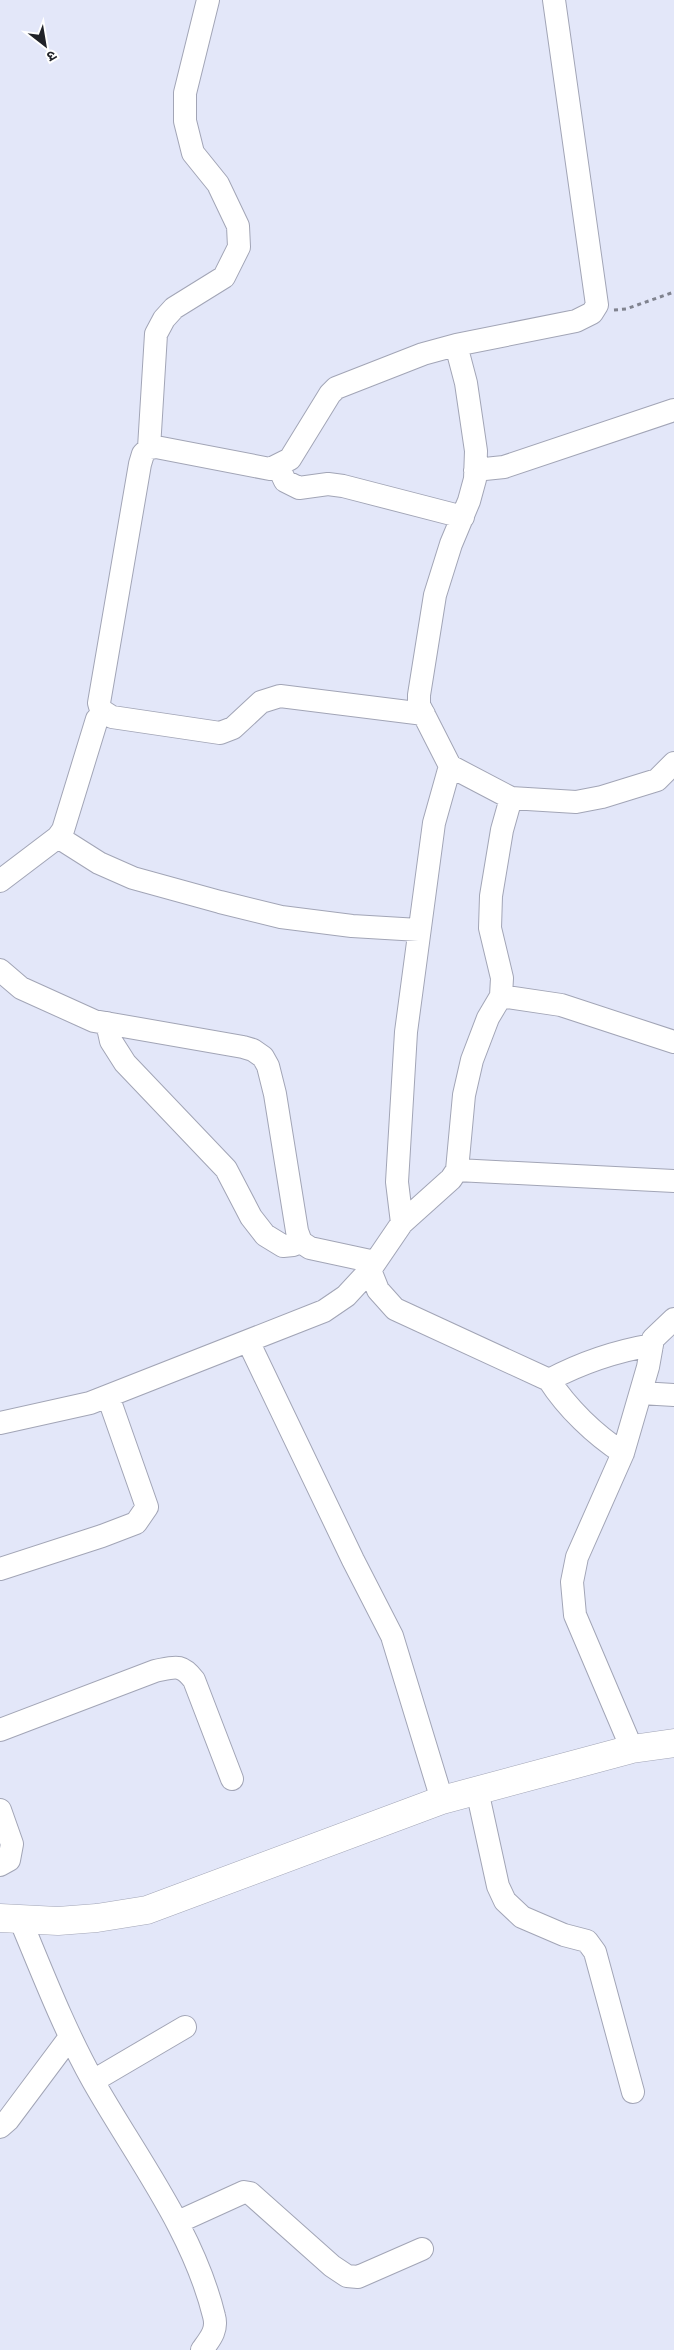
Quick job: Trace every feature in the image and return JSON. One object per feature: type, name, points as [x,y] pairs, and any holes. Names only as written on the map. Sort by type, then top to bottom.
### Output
[{"type":"main road","points":[[10,1918],[58,1921],[88,1919],[147,1910],[442,1800],[632,1749],[674,1742]]},
{"type":"street","points":[[208,0],[185,93],[185,121],[193,153],[218,184],[238,226],[238,247],[224,277],[174,308],[164,319],[156,334],[149,448],[140,464],[112,620],[100,703],[101,710],[112,717],[220,733],[233,728],[261,702],[280,696],[424,714]]},
{"type":"street","points":[[149,448],[156,447],[270,469],[290,459],[330,394],[336,388],[423,354],[456,345],[576,321],[592,313],[597,306],[554,0]]},
{"type":"street","points":[[456,345],[466,383],[476,450],[475,470],[469,501],[435,595],[419,695],[419,705],[450,766],[511,798],[576,802],[602,797],[657,780],[674,763]]},
{"type":"street","points":[[475,470],[504,467],[674,410]]},
{"type":"street","points":[[278,466],[285,481],[299,488],[328,484],[343,486],[463,516]]},
{"type":"street","points":[[0,881],[58,838],[63,830],[97,719],[104,712]]},
{"type":"street","points":[[402,1223],[397,1182],[407,1023],[434,823],[450,766]]},
{"type":"street","points":[[0,1423],[90,1403],[324,1311],[346,1296],[372,1266],[402,1223],[441,1188],[457,1170],[464,1096],[472,1060],[488,1018],[501,996],[502,978],[490,928],[491,896],[502,830],[511,798]]},
{"type":"street","points":[[58,838],[98,863],[133,878],[220,902],[281,917],[352,926],[419,930]]},
{"type":"street","points":[[0,970],[21,988],[94,1021],[243,1047],[254,1050],[263,1057],[268,1066],[275,1094],[296,1232],[301,1242],[310,1248],[372,1266]]},
{"type":"street","points":[[501,996],[561,1005],[674,1042]]},
{"type":"street","points":[[107,1023],[111,1041],[125,1063],[226,1169],[251,1217],[265,1235],[283,1246],[293,1246],[301,1242]]},
{"type":"street","points":[[457,1170],[674,1182]]},
{"type":"street","points":[[372,1266],[378,1290],[395,1309],[549,1380],[557,1392],[606,1442],[623,1453]]},
{"type":"street","points":[[632,1749],[575,1615],[572,1582],[577,1557],[623,1453],[653,1339],[674,1318]]},
{"type":"street","points":[[248,1341],[353,1560],[392,1636],[442,1800]]},
{"type":"street","points":[[549,1380],[566,1371],[612,1355],[652,1345]]},
{"type":"street","points":[[640,1393],[674,1395]]},
{"type":"street","points":[[0,1569],[102,1536],[136,1523],[144,1514],[147,1506],[108,1396]]},
{"type":"street","points":[[0,1730],[155,1671],[175,1667],[186,1669],[194,1680],[232,1779]]},
{"type":"street","points":[[477,1790],[498,1886],[505,1901],[522,1917],[564,1935],[587,1941],[596,1952],[633,2092]]},
{"type":"street","points":[[0,1810],[12,1844],[9,1860],[0,1865]]},
{"type":"street","points":[[10,1918],[93,2081],[178,2222],[215,2317],[215,2328],[212,2337],[202,2350]]},
{"type":"street","points":[[93,2081],[185,2027]]},
{"type":"street","points":[[0,2127],[8,2120],[70,2037]]},
{"type":"street","points":[[178,2222],[244,2192],[250,2193],[332,2266],[347,2276],[358,2277],[422,2249]]},
{"type":"path","points":[[597,306],[614,310],[626,309],[674,292]]}]
